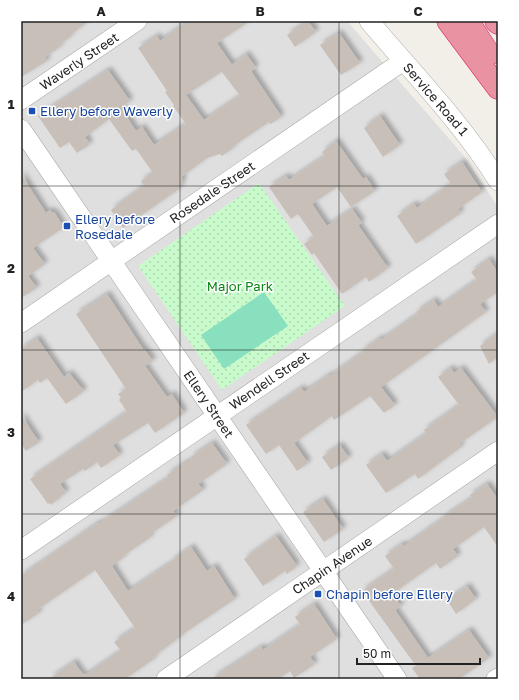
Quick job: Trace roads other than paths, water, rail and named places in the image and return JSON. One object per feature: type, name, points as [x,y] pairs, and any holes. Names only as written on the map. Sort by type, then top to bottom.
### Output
[{"type":"highway","points":[[448,21],[498,88]]},
{"type":"highway","points":[[468,21],[498,68]]},
{"type":"street","name":"Waverly Street","points":[[21,100],[137,21]]},
{"type":"street","name":"Service Road 1","points":[[369,21],[466,134],[498,181]]},
{"type":"street","name":"Rosedale Street","points":[[21,323],[403,61]]},
{"type":"street","name":"Ellery Street","points":[[21,129],[397,679]]},
{"type":"street","name":"Wendell Street","points":[[21,550],[498,224]]},
{"type":"street","name":"Chapin Avenue","points":[[166,679],[498,451]]},
{"type":"place","name":"Ellery before Waverly","points":[[32,111]]},
{"type":"place","name":"Ellery before Rosedale","points":[[67,226]]},
{"type":"place","name":"Chapin before Ellery","points":[[318,594]]},
{"type":"park label","name":"Major Park","points":[[240,286]]}]
